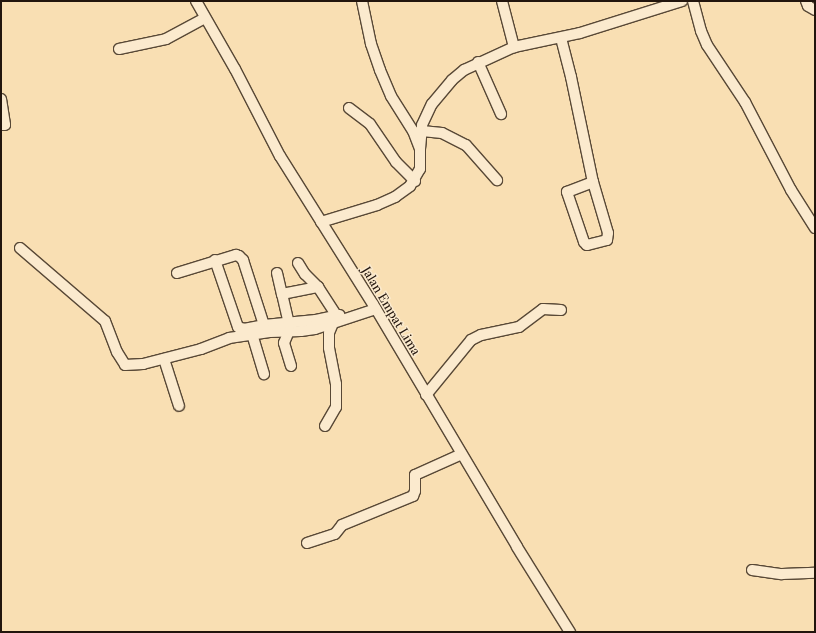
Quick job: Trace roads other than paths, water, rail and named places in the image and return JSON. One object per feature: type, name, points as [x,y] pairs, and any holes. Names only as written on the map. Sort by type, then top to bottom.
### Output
[{"type":"street","name":"Jalan Empat Lima","points":[[196,1],[235,69],[266,132],[375,307],[426,395],[570,632]]},
{"type":"street","points":[[362,1],[371,44],[385,84],[413,131],[420,150]]},
{"type":"street","points":[[502,1],[514,48]]},
{"type":"street","points":[[321,222],[387,201],[403,192],[415,181],[420,168],[422,131],[426,115],[440,93],[464,70],[478,62],[514,48],[561,38],[682,1]]},
{"type":"street","points":[[693,1],[701,31],[708,45],[745,102],[791,190],[815,228]]},
{"type":"street","points":[[806,1],[808,6],[815,10]]},
{"type":"street","points":[[119,49],[166,39],[205,18]]},
{"type":"street","points":[[561,38],[571,77],[593,182],[609,238],[607,240],[587,245],[584,242],[567,192],[593,182]]},
{"type":"street","points":[[478,62],[501,114]]},
{"type":"street","points":[[1,99],[5,125],[1,125]]},
{"type":"street","points":[[349,108],[370,124],[396,162],[415,181]]},
{"type":"street","points":[[422,131],[442,133],[466,145],[497,180]]},
{"type":"street","points":[[20,248],[105,321],[117,352],[125,365],[143,364],[201,349],[230,338],[289,327]]},
{"type":"street","points":[[177,273],[236,255],[243,260],[264,325]]},
{"type":"street","points":[[216,260],[238,327],[244,329],[264,325],[289,327],[301,331],[375,307]]},
{"type":"street","points":[[298,263],[305,274],[318,287],[335,319]]},
{"type":"street","points":[[277,273],[289,327],[284,343],[291,366]]},
{"type":"street","points":[[282,294],[318,287]]},
{"type":"street","points":[[426,395],[471,340],[481,335],[519,328],[543,309],[561,310]]},
{"type":"street","points":[[325,426],[336,407],[336,384],[329,348],[329,333],[335,319]]},
{"type":"street","points":[[252,334],[264,374]]},
{"type":"street","points":[[164,359],[179,406]]},
{"type":"street","points":[[307,543],[335,534],[342,525],[413,496],[415,491],[415,475],[462,454]]},
{"type":"street","points":[[752,570],[782,574],[815,574]]}]
